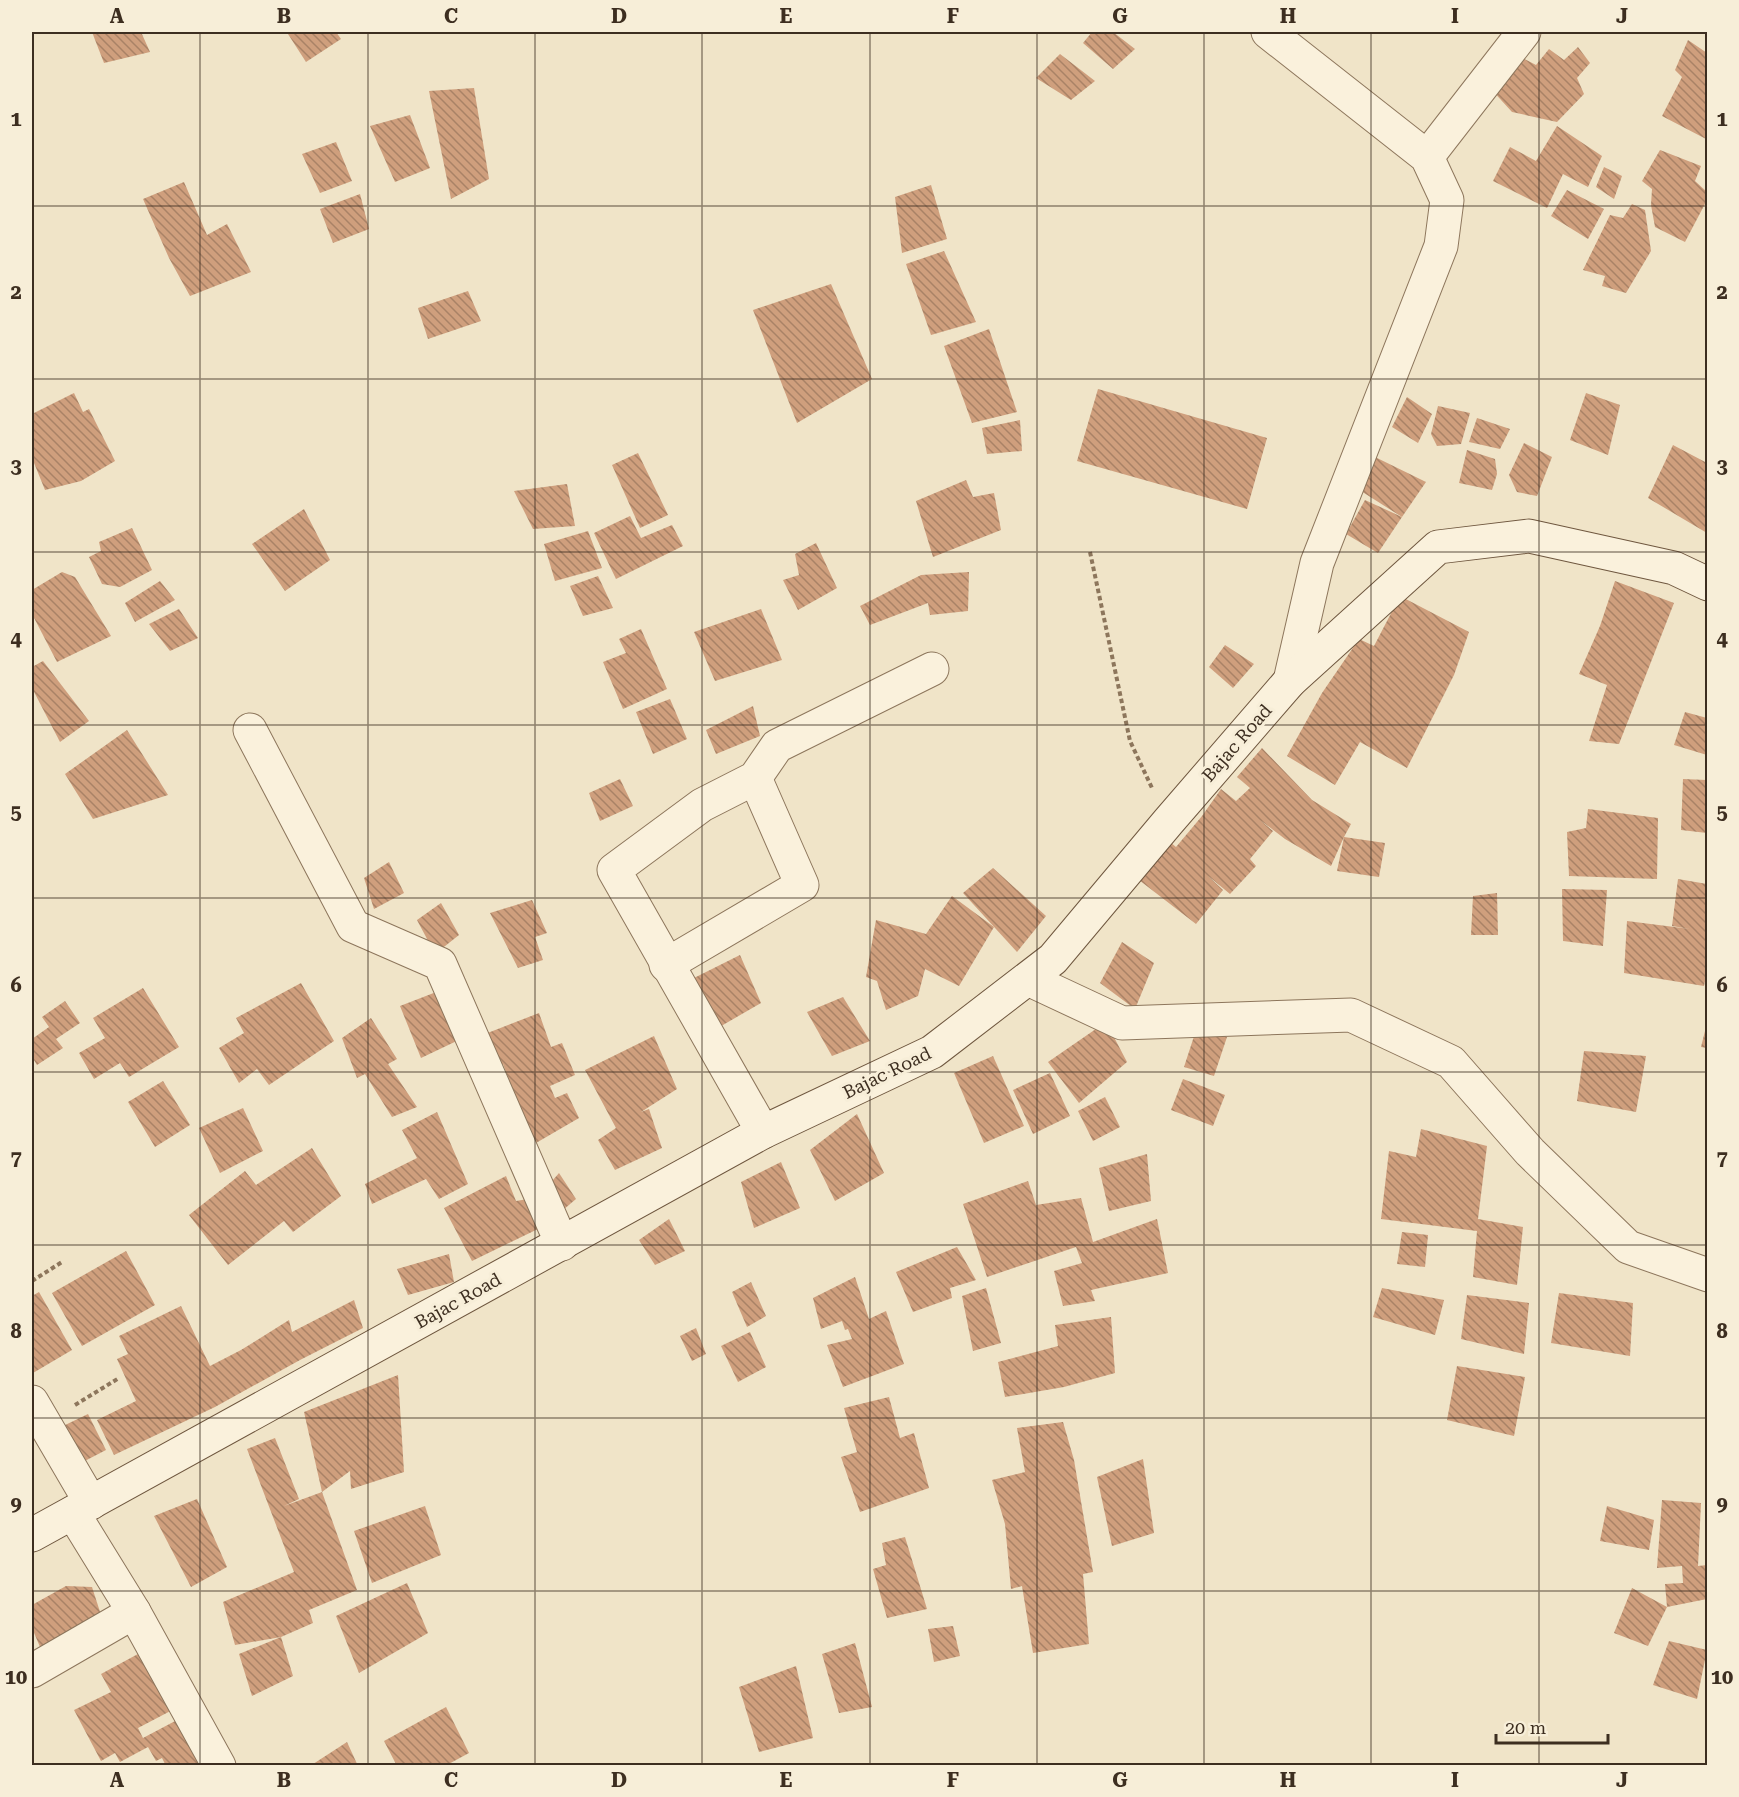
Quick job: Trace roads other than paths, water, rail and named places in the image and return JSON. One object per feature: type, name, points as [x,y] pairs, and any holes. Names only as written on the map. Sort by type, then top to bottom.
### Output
[{"type":"street","points":[[1268,32],[1427,157],[1447,200],[1441,246],[1317,563],[1290,681]]},
{"type":"street","points":[[1427,157],[1524,32]]},
{"type":"street","name":"Bajac Road","points":[[32,1535],[763,1132],[932,1052],[1053,959],[1290,681],[1438,547],[1528,536],[1674,568],[1707,584]]},
{"type":"street","points":[[763,1132],[614,870],[702,805],[755,778],[777,746],[932,669]]},
{"type":"street","points":[[250,730],[353,926],[440,964],[562,1244]]},
{"type":"street","points":[[666,965],[802,885],[755,778]]},
{"type":"street","points":[[1028,979],[1122,1023],[1351,1015],[1451,1062],[1530,1152],[1628,1247],[1707,1275]]},
{"type":"street","points":[[38,1413],[134,1612],[219,1766]]},
{"type":"street","points":[[32,1671],[134,1612]]}]
